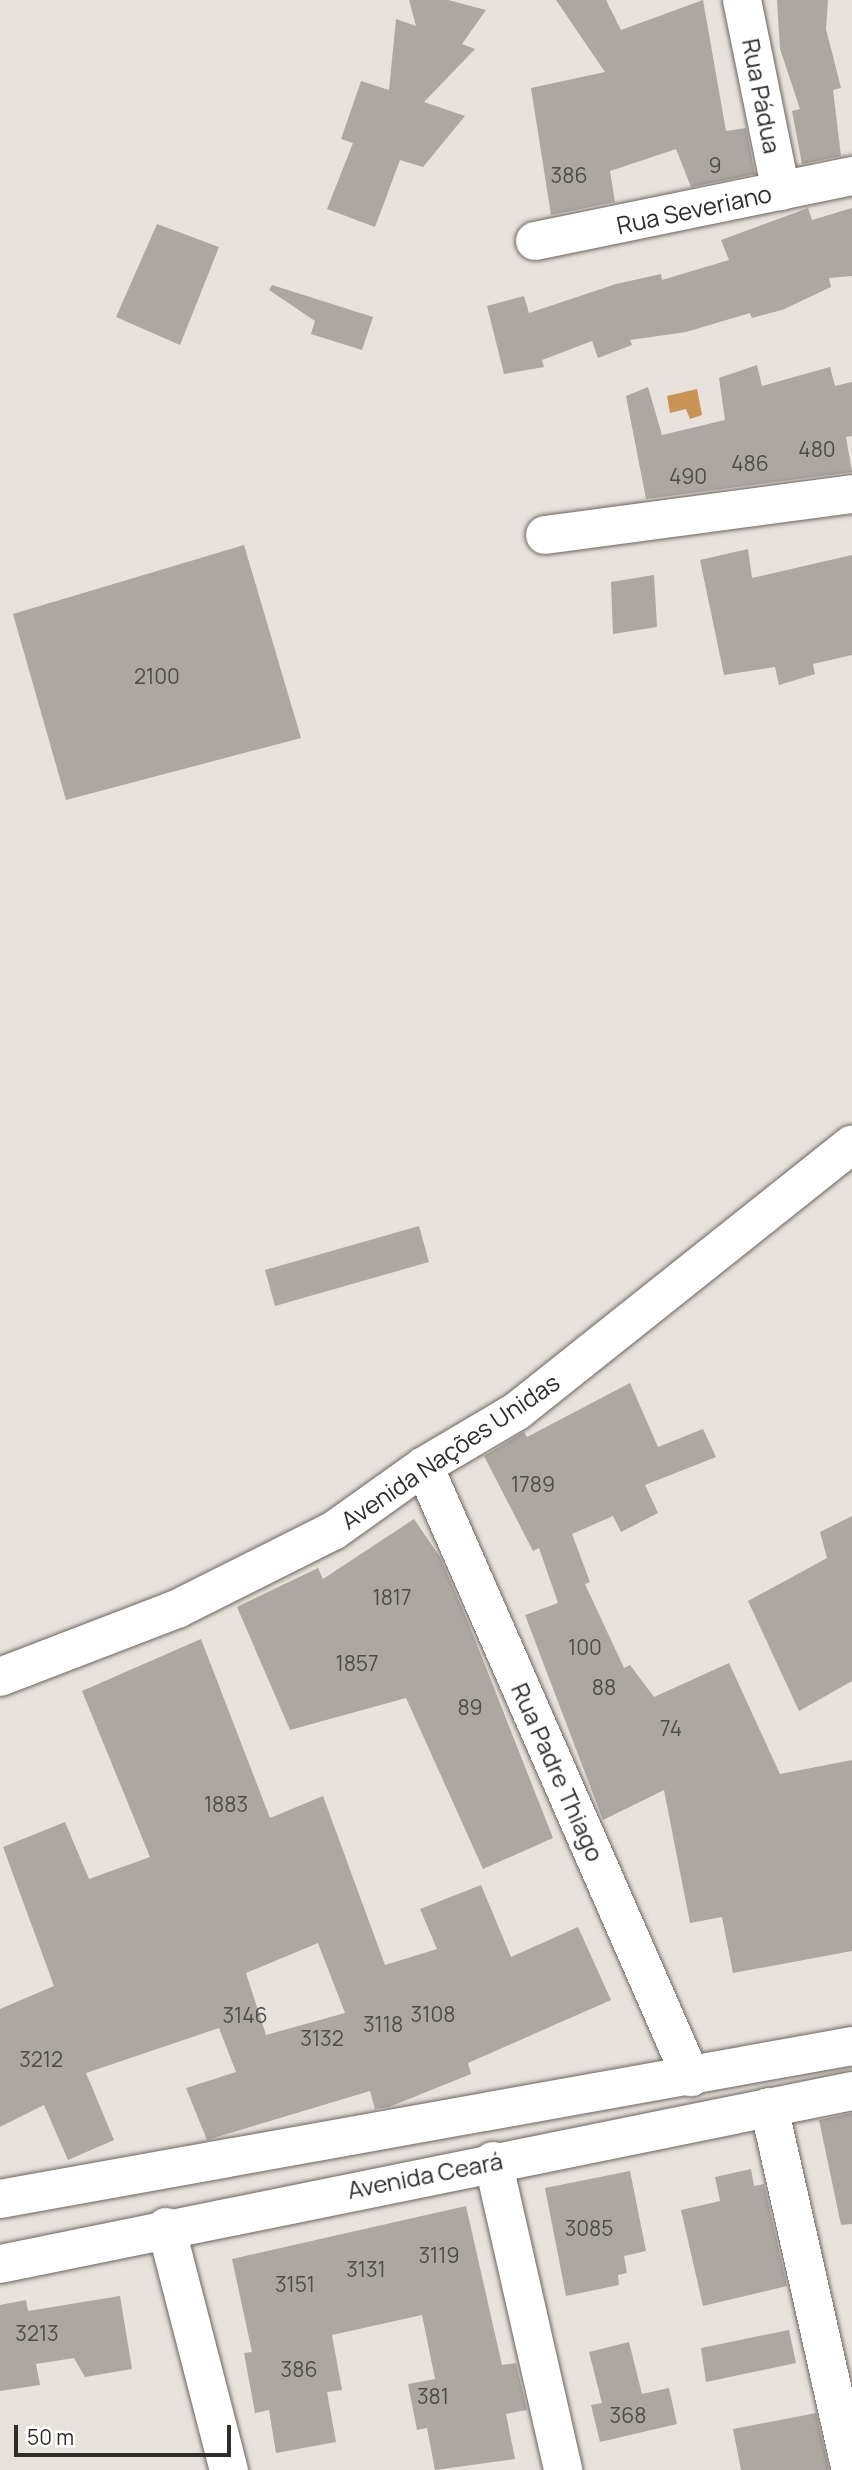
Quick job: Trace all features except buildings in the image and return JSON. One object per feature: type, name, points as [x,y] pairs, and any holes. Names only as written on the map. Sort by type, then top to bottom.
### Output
[{"type":"street","name":"Rua Pádua","points":[[742,0],[781,191]]},
{"type":"street","name":"Rua Severiano","points":[[535,241],[852,176]]},
{"type":"street","points":[[545,535],[852,494]]},
{"type":"street","name":"Avenida Nações Unidas","points":[[0,1677],[177,1609],[302,1549],[424,1466],[517,1411],[852,1145]]},
{"type":"street","name":"Rua Padre Thiago","points":[[424,1466],[691,2077]]},
{"type":"street","name":"Avenida Ceará","points":[[0,2199],[852,2046]]},
{"type":"street","name":"Avenida Ceará","points":[[0,2264],[166,2227],[852,2091]]},
{"type":"street","points":[[769,2107],[851,2470]]},
{"type":"street","points":[[493,2161],[563,2470]]},
{"type":"street","points":[[166,2227],[229,2470]]},
{"type":"shaded area","points":[[697,389],[702,415],[690,419],[686,409],[670,413],[667,396]]}]
